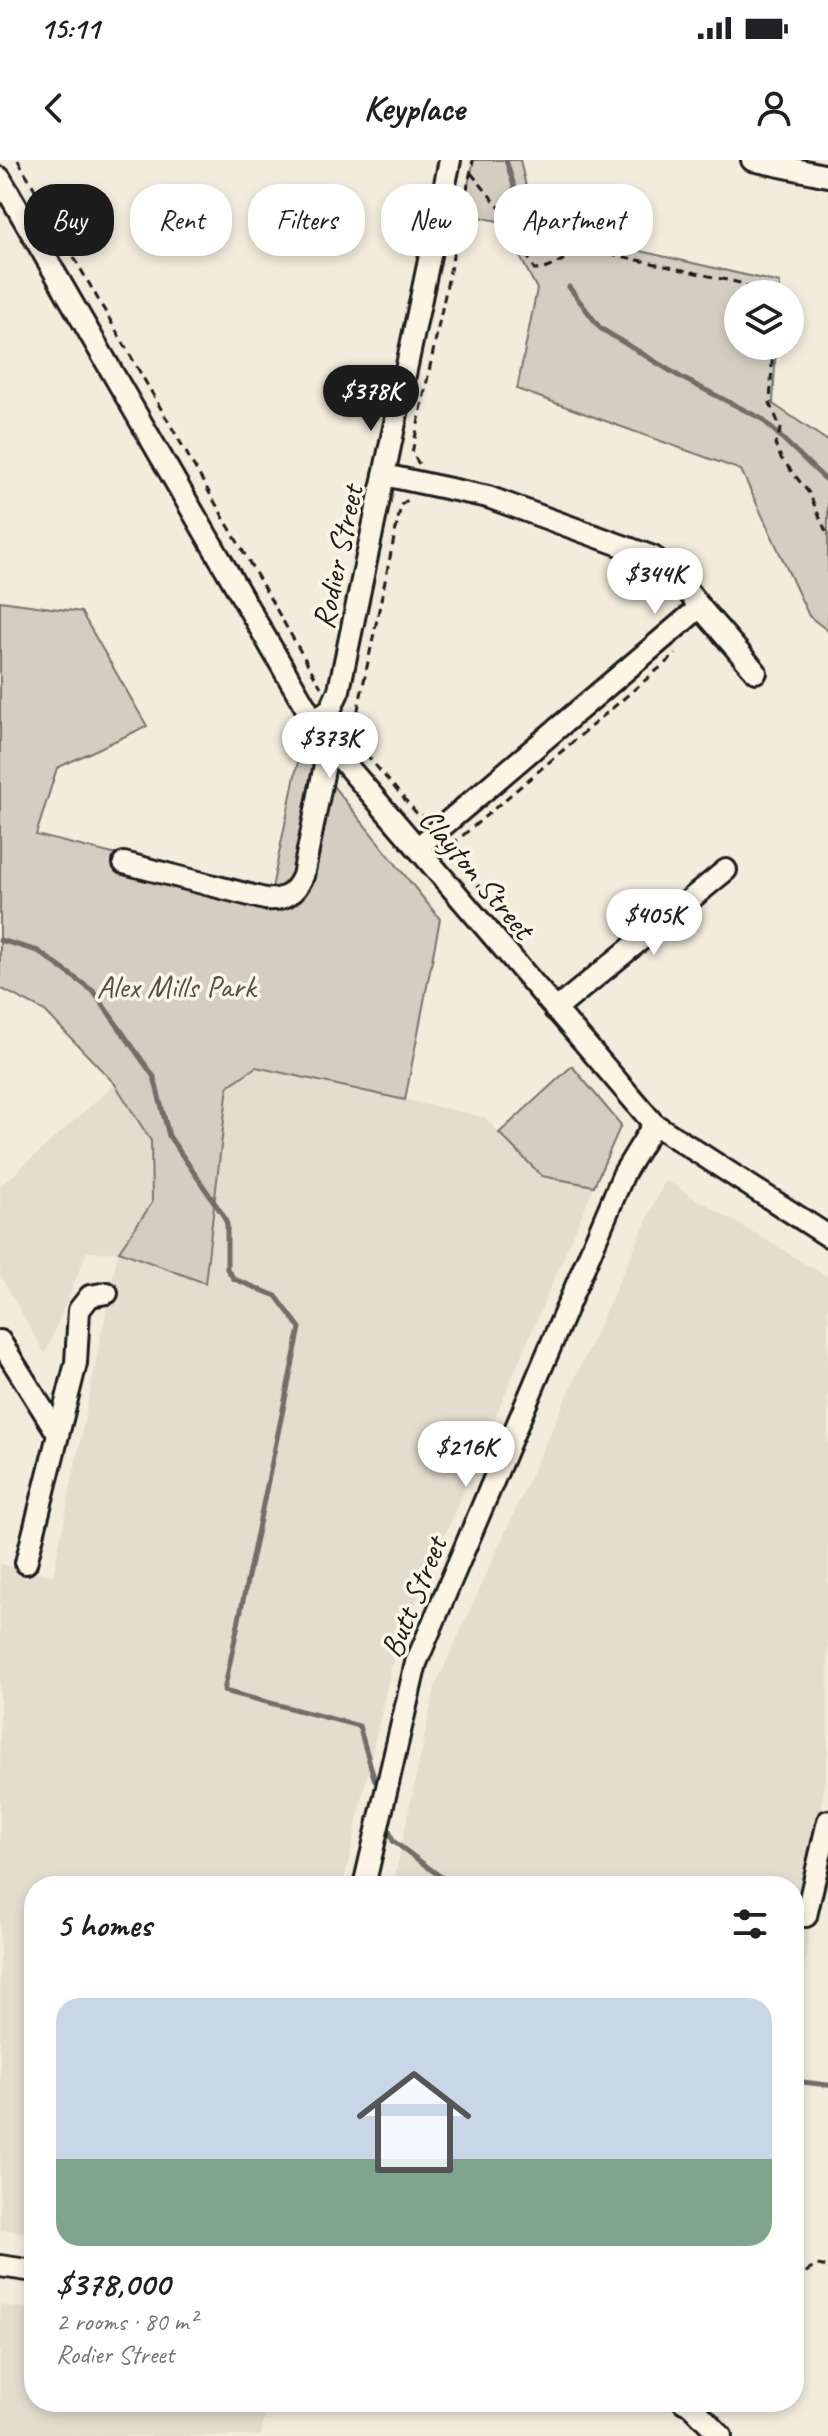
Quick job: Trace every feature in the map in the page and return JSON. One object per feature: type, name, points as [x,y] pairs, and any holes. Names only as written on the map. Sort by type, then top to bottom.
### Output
[{"type":"street","name":"Rodier Street","points":[[333,706],[450,160]]},
{"type":"street","points":[[752,160],[828,176]]},
{"type":"street","name":"Clayton Street","points":[[0,178],[329,744],[654,1124],[828,1236]]},
{"type":"street","points":[[384,475],[419,473],[653,557],[670,569],[756,672]]},
{"type":"street","points":[[417,848],[700,607]]},
{"type":"street","points":[[314,721],[333,706]]},
{"type":"street","points":[[124,863],[270,899],[292,893],[303,876],[329,744]]},
{"type":"street","points":[[555,1010],[726,870]]},
{"type":"street","name":"Butt Street","points":[[366,1876],[416,1663],[624,1173],[654,1124]]},
{"type":"street","points":[[26,1563],[77,1358],[79,1310],[90,1296],[107,1293]]},
{"type":"street","points":[[0,1341],[58,1434]]},
{"type":"street","points":[[806,1916],[828,1821]]},
{"type":"street","points":[[0,2266],[24,2270]]},
{"type":"street","points":[[698,2412],[721,2436]]},
{"type":"path","points":[[18,160],[352,738],[419,816],[433,815],[443,826]]},
{"type":"path","points":[[412,453],[473,160]]},
{"type":"path","points":[[471,173],[504,213],[535,270],[545,270],[577,250],[594,250],[727,280]]},
{"type":"path","points":[[772,360],[770,403],[780,422],[775,444],[781,458],[809,493],[828,536]]},
{"type":"path","points":[[352,738],[401,505],[414,498],[419,473]]},
{"type":"path","points":[[510,923],[453,856],[454,843],[683,648]]},
{"type":"path","points":[[804,2273],[817,2265],[828,2267]]},
{"type":"shaded area","points":[[256,1067],[484,1117],[542,1176],[594,1186],[394,1654],[345,1876],[24,1876],[24,2233],[0,2229],[0,1564],[53,1576],[118,1252],[87,1252],[45,1354],[0,1275],[0,1187],[115,1084],[151,1141],[152,1203],[205,1283],[228,1086]]},
{"type":"shaded area","points":[[665,1180],[828,1277],[828,1749],[804,1970],[804,1876],[395,1876],[435,1687]]},
{"type":"shaded area","points":[[0,2305],[24,2309],[24,2412],[265,2412],[261,2436],[0,2436]]},
{"type":"green space","points":[[474,160],[520,160],[525,184],[494,184],[494,220],[478,217],[478,184],[468,184]]},
{"type":"green space","points":[[653,254],[767,280],[724,280],[724,360],[775,360],[773,404],[828,441],[828,631],[809,616],[741,470],[517,389],[537,289],[520,256]]},
{"type":"green space","name":"Alex Mills Park","points":[[0,601],[81,612],[147,726],[57,768],[36,835],[271,893],[301,746],[440,919],[405,1100],[256,1067],[228,1086],[205,1283],[119,1251],[152,1203],[151,1141],[115,1084],[45,1011],[0,988]]},
{"type":"green space","points":[[572,1066],[621,1125],[594,1186],[542,1176],[499,1133]]},
{"type":"waterway","points":[[506,160],[513,184]]},
{"type":"waterway","points":[[569,287],[600,328],[682,378],[762,419],[828,482]]},
{"type":"waterway","points":[[0,940],[38,951],[93,991],[154,1077],[169,1136],[223,1215],[227,1224],[227,1269],[234,1279],[276,1296],[300,1328],[224,1691],[359,1726],[375,1781]]},
{"type":"waterway","points":[[388,1827],[393,1841],[440,1876]]},
{"type":"waterway","points":[[804,2082],[828,2085]]}]
